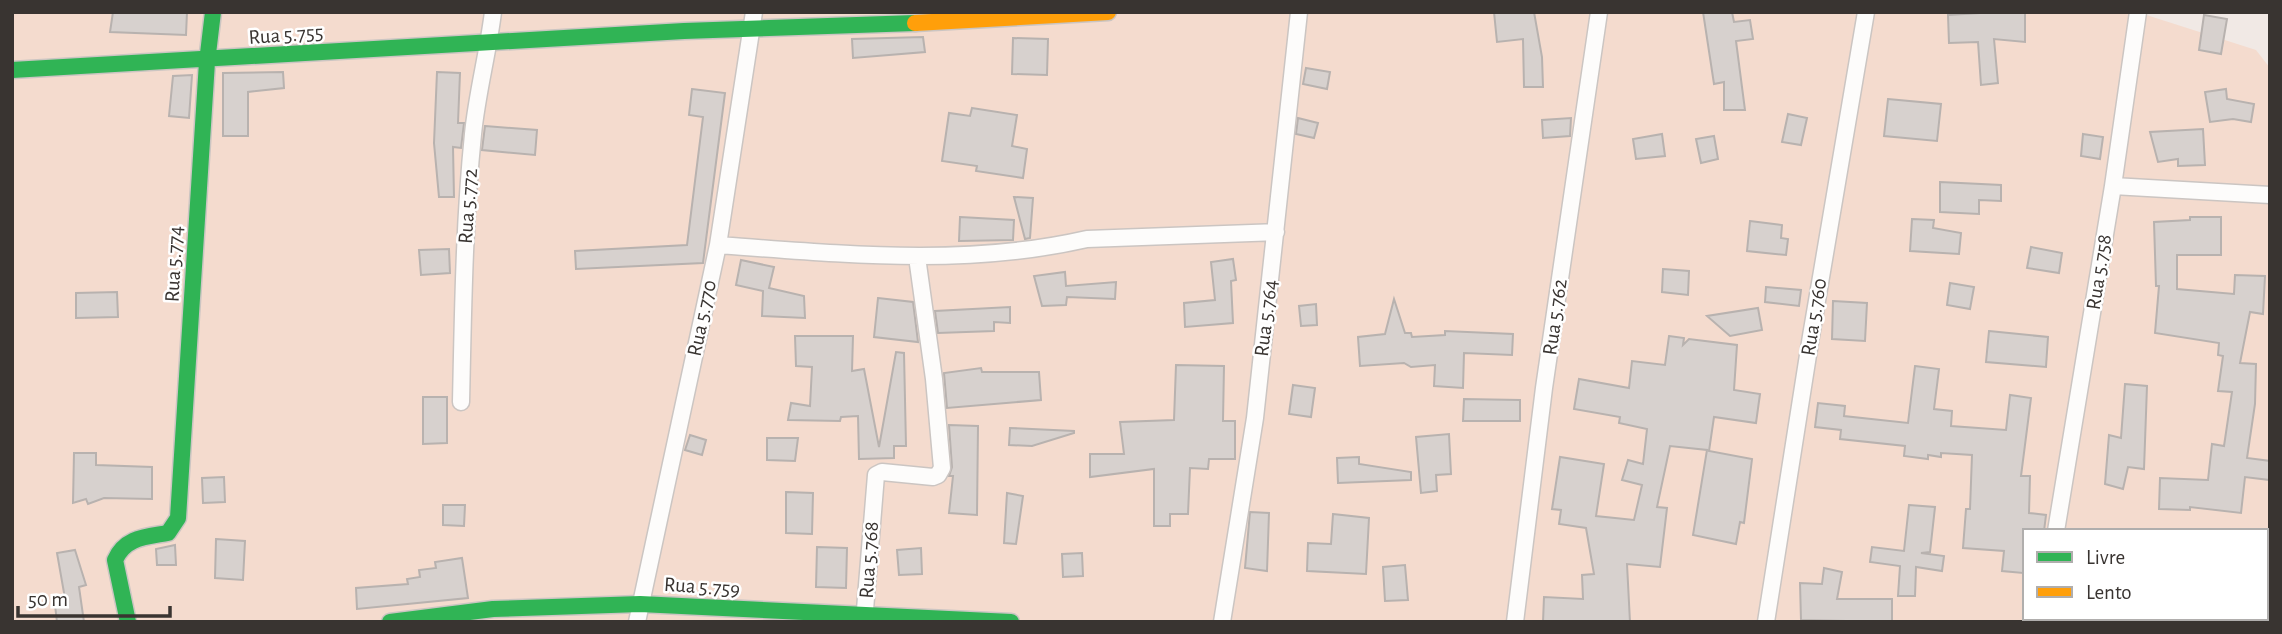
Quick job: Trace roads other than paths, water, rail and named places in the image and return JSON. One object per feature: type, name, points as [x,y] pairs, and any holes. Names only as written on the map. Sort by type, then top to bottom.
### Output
[{"type":"street","name":"Rua 5.774","points":[[128,622],[115,560],[118,550],[127,541],[169,533],[178,518],[207,62],[213,12]]},
{"type":"street","name":"Rua 5.772","points":[[461,402],[464,264],[473,136],[478,86],[493,12]]},
{"type":"street","name":"Rua 5.755","points":[[12,70],[207,62],[752,20],[1026,16],[1108,12]]},
{"type":"street","name":"Rua 5.764","points":[[1222,622],[1255,418],[1298,12]]},
{"type":"street","name":"Rua 5.762","points":[[1516,622],[1544,388],[1598,12]]},
{"type":"street","name":"Rua 5.760","points":[[1766,622],[1866,12]]},
{"type":"street","name":"Rua 5.758","points":[[2056,529],[2113,186],[2138,12]]},
{"type":"street","name":"Rua 5.770","points":[[638,622],[718,245],[752,20]]},
{"type":"street","points":[[2113,186],[2270,195]]},
{"type":"street","points":[[718,245],[889,258],[943,258],[1058,245],[1087,239],[1276,232]]},
{"type":"street","name":"Rua 5.768","points":[[864,619],[873,499],[878,473],[933,477],[942,468],[934,379],[917,257]]},
{"type":"street","name":"Rua 5.759","points":[[390,622],[493,609],[640,604],[864,619],[1011,622]]}]
